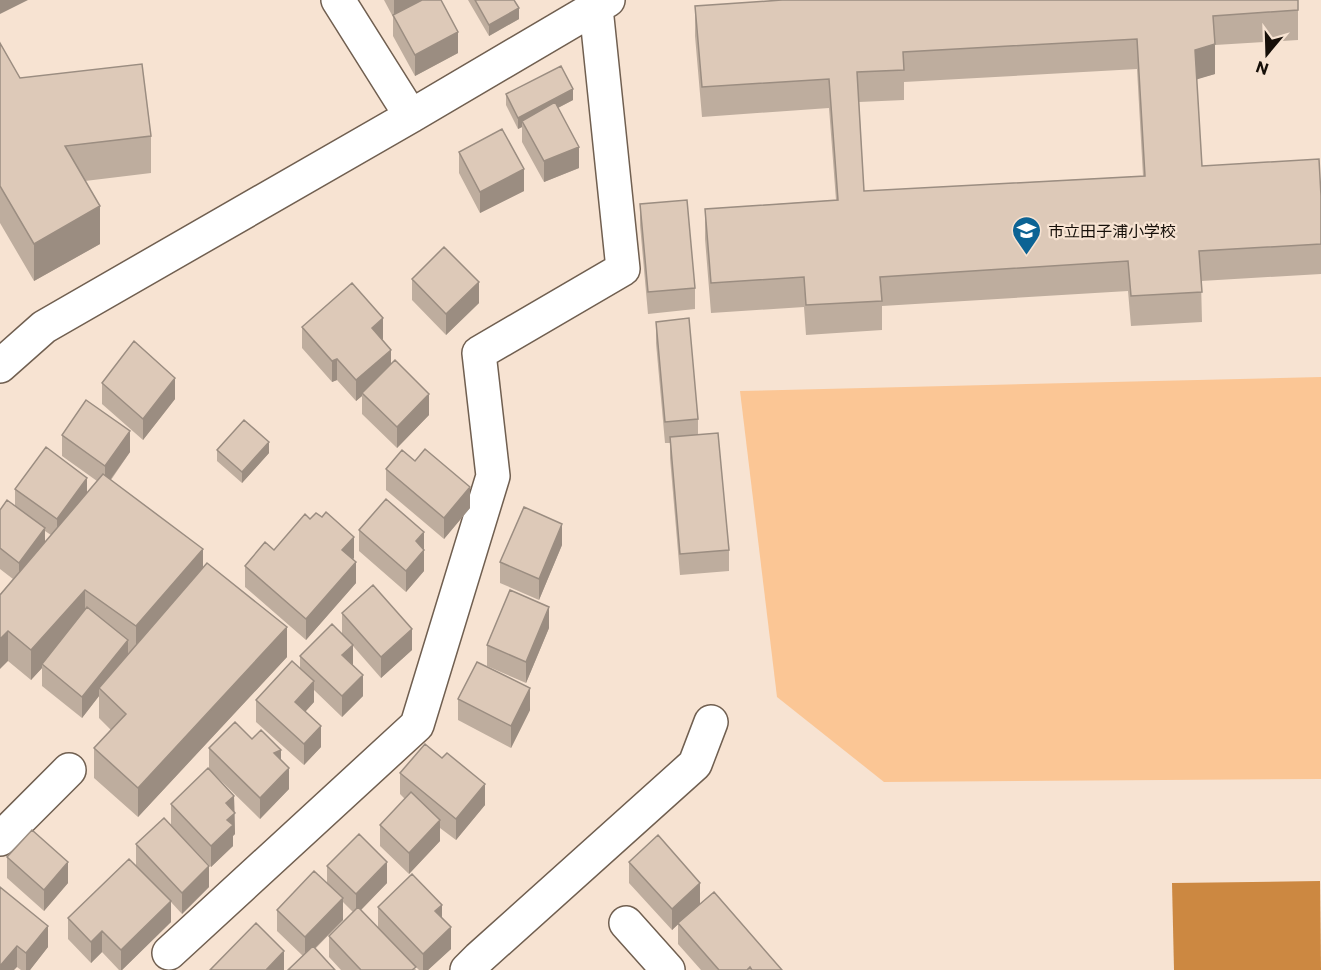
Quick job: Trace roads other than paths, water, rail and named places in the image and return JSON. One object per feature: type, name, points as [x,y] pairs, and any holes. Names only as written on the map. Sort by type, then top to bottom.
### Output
[{"type":"street","points":[[338,0],[411,116]]},
{"type":"street","points":[[1,361],[44,327],[602,4],[623,269],[479,353],[493,476],[417,725],[169,953]]},
{"type":"street","points":[[467,970],[695,764],[711,722]]},
{"type":"street","points":[[0,839],[69,770]]},
{"type":"street","points":[[626,923],[668,970]]},
{"type":"place","name":"市立田子浦小学校","points":[[1027,256]]}]
